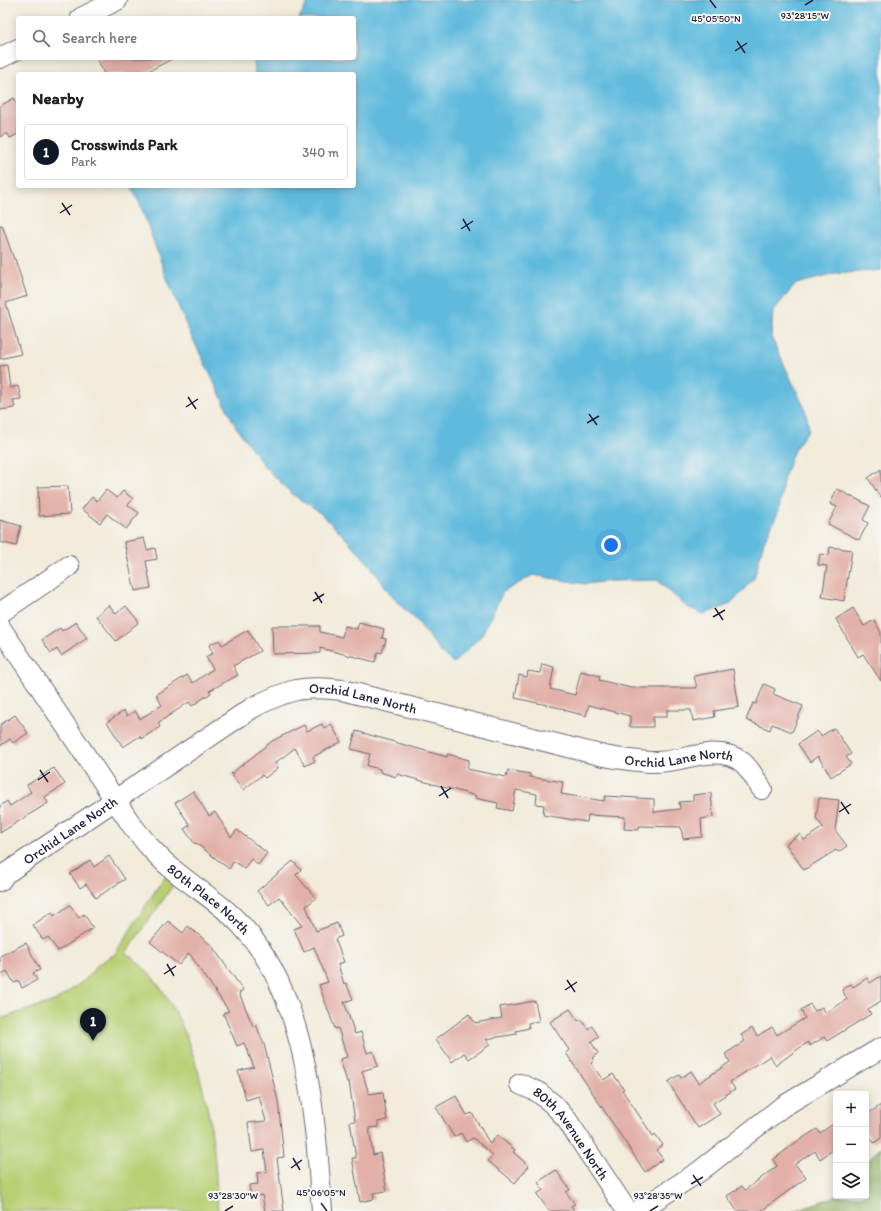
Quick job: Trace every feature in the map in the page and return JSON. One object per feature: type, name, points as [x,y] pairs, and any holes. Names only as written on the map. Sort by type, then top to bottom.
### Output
[{"type":"street","points":[[85,16],[117,0]]},
{"type":"street","points":[[0,58],[16,50]]},
{"type":"street","points":[[0,613],[69,566]]},
{"type":"street","name":"80th Place North","points":[[0,627],[131,824],[154,853],[175,872],[231,915],[253,939],[270,967],[287,1002],[301,1047],[310,1084],[316,1126],[322,1211]]},
{"type":"street","name":"Orchid Lane North","points":[[0,881],[5,874],[252,708],[279,694],[297,689],[319,687],[342,690],[633,762],[658,762],[709,754],[727,754],[743,762],[762,789]]},
{"type":"street","points":[[638,1211],[700,1171],[782,1107],[881,1048]]},
{"type":"street","name":"80th Avenue North","points":[[520,1084],[538,1092],[554,1104],[567,1120],[627,1211]]},
{"type":"green space","points":[[164,877],[174,884],[126,953],[143,967],[158,984],[170,1003],[190,1045],[208,1111],[215,1161],[218,1211],[0,1211],[0,1019],[57,1000],[86,979],[97,965],[115,954]]},
{"type":"green space","points":[[881,1146],[881,1211],[793,1211],[833,1197],[833,1199],[869,1199],[869,1160]]},
{"type":"water","points":[[309,0],[881,0],[881,270],[835,274],[796,284],[773,311],[771,337],[805,409],[809,429],[794,450],[783,480],[779,511],[764,541],[754,578],[731,604],[704,614],[687,607],[657,580],[611,581],[585,584],[533,575],[503,592],[481,636],[454,663],[442,654],[418,622],[394,599],[370,565],[340,532],[320,513],[292,494],[266,468],[236,427],[187,327],[166,276],[140,204],[132,188],[356,188],[356,72],[255,72],[254,60],[356,60],[356,16],[300,16]]},
{"type":"building","points":[[98,60],[170,60],[147,72],[103,72]]},
{"type":"building","points":[[14,98],[16,102],[16,135],[10,138],[7,133],[0,137],[0,106]]},
{"type":"building","points":[[0,225],[2,225],[15,259],[27,296],[6,303],[21,354],[0,359]]},
{"type":"building","points":[[7,365],[10,388],[18,386],[21,399],[13,400],[15,408],[0,410],[0,366]]},
{"type":"building","points":[[881,469],[881,498],[868,478]]},
{"type":"building","points":[[68,486],[70,514],[39,516],[38,487]]},
{"type":"building","points":[[837,489],[870,506],[863,520],[868,523],[859,540],[828,524],[837,507],[830,504]]},
{"type":"building","points":[[106,490],[117,498],[123,491],[133,499],[128,505],[139,513],[126,529],[107,514],[100,523],[82,509],[92,497],[97,501]]},
{"type":"building","points":[[0,520],[21,526],[16,546],[0,542]]},
{"type":"building","points":[[144,538],[147,550],[155,548],[157,559],[146,561],[151,588],[135,591],[124,542]]},
{"type":"building","points":[[830,547],[852,550],[844,601],[822,597],[827,566],[818,565],[820,554],[829,555]]},
{"type":"building","points":[[109,605],[116,614],[126,606],[139,622],[116,641],[96,616]]},
{"type":"building","points":[[853,608],[864,626],[874,620],[881,632],[881,681],[863,654],[858,657],[836,619]]},
{"type":"building","points":[[76,622],[87,638],[61,656],[57,649],[51,653],[42,640],[60,628],[62,631]]},
{"type":"building","points":[[359,622],[384,629],[382,638],[386,639],[382,653],[378,652],[375,662],[320,648],[320,653],[273,654],[272,626],[320,626],[320,632],[342,637],[345,626],[357,629]]},
{"type":"building","points":[[248,630],[260,651],[233,666],[238,675],[209,691],[211,693],[192,706],[189,702],[158,723],[160,727],[141,739],[140,736],[123,747],[107,722],[124,711],[127,716],[135,711],[140,719],[162,705],[156,695],[187,675],[193,683],[213,669],[206,657],[213,653],[209,645],[219,640],[222,645]]},
{"type":"building","points":[[542,664],[554,667],[550,689],[575,695],[581,671],[600,676],[599,680],[631,688],[697,688],[694,676],[733,669],[739,707],[714,711],[715,717],[693,721],[691,710],[667,710],[667,717],[653,717],[653,727],[630,727],[630,716],[589,705],[586,716],[564,710],[565,709],[515,698],[519,675],[527,677],[528,671],[540,673]]},
{"type":"building","points":[[764,684],[775,689],[773,694],[803,706],[792,732],[772,724],[770,730],[746,720],[753,703],[756,704]]},
{"type":"building","points":[[15,715],[28,733],[13,743],[10,739],[0,746],[0,725]]},
{"type":"building","points":[[322,724],[324,728],[331,724],[341,742],[313,757],[315,761],[305,766],[295,748],[275,763],[278,768],[265,778],[262,775],[243,790],[231,774],[272,741],[304,725],[307,731]]},
{"type":"building","points":[[834,728],[851,754],[846,757],[851,764],[831,777],[818,756],[810,762],[798,744],[817,731],[821,736]]},
{"type":"building","points":[[356,731],[447,757],[447,754],[469,760],[467,769],[506,777],[508,770],[530,774],[530,777],[563,782],[561,794],[604,801],[605,796],[654,799],[654,812],[680,809],[679,802],[693,801],[693,795],[711,793],[713,817],[701,819],[702,837],[683,839],[681,827],[639,826],[639,830],[624,829],[625,817],[588,815],[587,822],[543,815],[544,805],[536,804],[537,794],[516,790],[512,811],[497,808],[498,803],[475,798],[476,796],[397,774],[396,777],[380,772],[380,769],[367,766],[370,754],[351,749]]},
{"type":"building","points":[[54,768],[65,784],[45,797],[48,803],[0,833],[0,806],[7,801],[10,806],[31,792],[27,785]]},
{"type":"building","points":[[193,791],[209,816],[215,812],[231,837],[237,830],[267,853],[258,865],[251,859],[244,869],[234,861],[229,869],[196,843],[195,844],[184,829],[190,825],[175,803]]},
{"type":"building","points":[[819,798],[839,800],[835,830],[847,846],[838,852],[836,850],[804,870],[786,844],[800,834],[804,840],[823,827],[816,818]]},
{"type":"building","points":[[109,856],[125,879],[96,898],[86,884],[80,888],[70,874],[90,860],[94,867]]},
{"type":"building","points":[[293,861],[301,870],[296,875],[316,898],[306,906],[316,931],[337,923],[342,936],[335,939],[344,962],[338,964],[344,984],[346,983],[353,999],[344,1002],[355,1034],[361,1032],[367,1053],[373,1051],[378,1066],[362,1071],[369,1094],[383,1092],[387,1120],[378,1122],[378,1127],[369,1128],[373,1155],[380,1153],[387,1191],[373,1193],[374,1199],[360,1202],[352,1158],[356,1158],[350,1122],[355,1121],[349,1082],[347,1082],[340,1059],[347,1057],[338,1028],[335,1029],[319,985],[328,982],[314,947],[304,952],[294,929],[302,926],[279,897],[269,905],[257,891]]},
{"type":"building","points":[[70,905],[79,918],[84,914],[93,928],[58,951],[48,937],[43,940],[33,925],[52,912],[54,916]]},
{"type":"building","points":[[168,921],[183,933],[188,926],[212,946],[243,990],[239,993],[253,1026],[256,1025],[264,1044],[278,1101],[284,1157],[277,1158],[284,1211],[265,1211],[262,1195],[251,1197],[249,1185],[258,1184],[257,1173],[267,1172],[264,1150],[252,1152],[248,1123],[266,1121],[259,1096],[246,1100],[238,1071],[254,1067],[244,1043],[237,1046],[223,1013],[229,1011],[189,953],[179,965],[150,942]]},
{"type":"building","points":[[26,943],[40,970],[33,973],[37,980],[22,988],[19,981],[14,983],[7,971],[0,975],[0,956]]},
{"type":"building","points":[[881,976],[881,1001],[868,1009],[871,1014],[827,1041],[824,1037],[810,1046],[808,1042],[776,1065],[770,1056],[730,1082],[735,1089],[713,1103],[720,1114],[698,1128],[668,1082],[679,1075],[681,1078],[691,1071],[699,1083],[730,1062],[725,1054],[745,1041],[741,1035],[752,1028],[757,1036],[772,1027],[777,1035],[805,1018],[801,1010],[810,1004],[815,1011],[822,1007],[826,1013],[847,999],[842,990],[851,984],[853,987],[867,978],[870,983]]},
{"type":"building","points":[[535,1001],[539,1021],[528,1023],[529,1028],[516,1031],[517,1034],[486,1039],[490,1045],[469,1059],[464,1053],[452,1062],[436,1039],[469,1014],[475,1023],[502,1018],[500,1007]]},
{"type":"building","points":[[570,1009],[578,1021],[581,1019],[588,1029],[592,1026],[599,1037],[591,1042],[598,1053],[592,1058],[594,1061],[591,1063],[603,1080],[613,1074],[653,1136],[655,1134],[663,1145],[656,1150],[663,1159],[645,1172],[566,1053],[569,1050],[550,1022]]},
{"type":"building","points":[[456,1096],[467,1115],[472,1113],[490,1144],[497,1135],[515,1150],[513,1152],[529,1166],[515,1183],[488,1161],[493,1155],[473,1138],[466,1142],[461,1133],[454,1137],[436,1107]]},
{"type":"building","points":[[881,1105],[881,1138],[874,1143],[869,1136],[869,1113]]},
{"type":"building","points":[[833,1124],[833,1150],[820,1159],[815,1151],[795,1164],[806,1178],[761,1211],[737,1211],[727,1196],[742,1186],[745,1190],[777,1166],[773,1160],[795,1143],[817,1129],[820,1133]]},
{"type":"building","points":[[556,1170],[570,1190],[566,1192],[575,1204],[571,1206],[574,1211],[549,1211],[537,1194],[543,1190],[538,1182]]},
{"type":"place","name":"Crosswinds Park","points":[[93,1041]]}]
